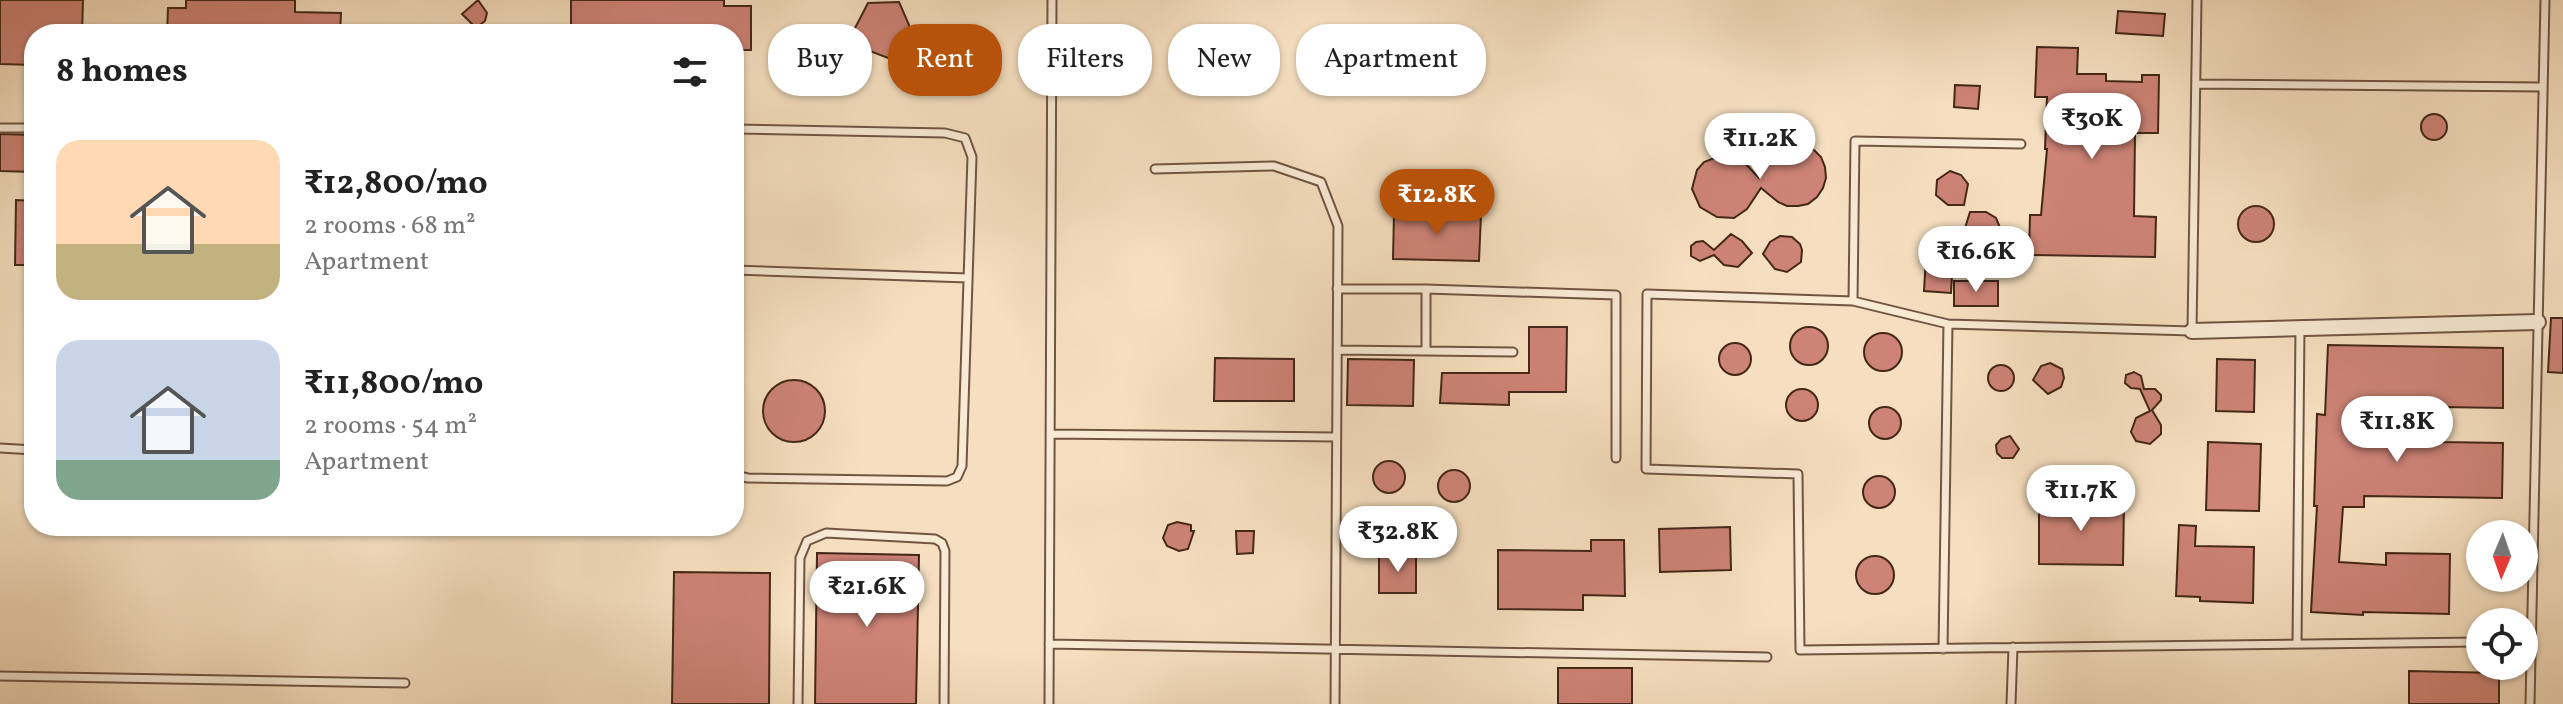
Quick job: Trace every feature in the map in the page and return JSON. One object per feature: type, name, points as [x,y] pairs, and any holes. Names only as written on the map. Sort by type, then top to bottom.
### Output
[{"type":"street","points":[[2192,331],[2538,322]]},
{"type":"lane","points":[[1049,704],[1052,0]]},
{"type":"lane","points":[[2197,0],[2192,331],[1948,324],[1853,301],[1647,294],[1646,469],[1798,474],[1800,650],[2466,642]]},
{"type":"lane","points":[[2529,608],[2545,0]]},
{"type":"lane","points":[[2196,84],[2543,87]]},
{"type":"lane","points":[[0,128],[24,128]]},
{"type":"lane","points":[[744,129],[945,133],[965,138],[972,157],[962,466],[957,477],[947,481],[744,477]]},
{"type":"lane","points":[[1853,301],[1855,141],[2021,144]]},
{"type":"lane","points":[[1155,169],[1274,166],[1321,182],[1338,226],[1335,704]]},
{"type":"lane","points":[[744,270],[968,278]]},
{"type":"lane","points":[[1337,289],[1616,295],[1616,458]]},
{"type":"lane","points":[[1426,289],[1426,350]]},
{"type":"lane","points":[[1943,649],[1948,324]]},
{"type":"lane","points":[[2297,644],[2300,328]]},
{"type":"lane","points":[[1337,350],[1513,352]]},
{"type":"lane","points":[[1050,434],[1335,437]]},
{"type":"lane","points":[[0,448],[24,449]]},
{"type":"lane","points":[[798,704],[800,558],[807,541],[826,533],[935,539],[942,543],[945,551],[944,704]]},
{"type":"lane","points":[[1049,644],[1767,657]]},
{"type":"lane","points":[[2011,704],[2013,647]]},
{"type":"lane","points":[[0,676],[405,683]]},
{"type":"lane","points":[[2529,680],[2530,704]]},
{"type":"building","points":[[0,0],[83,0],[82,24],[24,24],[24,65],[0,64]]},
{"type":"building","points":[[186,0],[295,0],[295,12],[341,13],[340,24],[167,24],[168,8],[186,8]]},
{"type":"building","points":[[478,0],[487,13],[481,24],[472,24],[462,14]]},
{"type":"building","points":[[571,0],[724,0],[724,6],[751,6],[751,50],[744,50],[744,24],[571,24]]},
{"type":"building","points":[[899,2],[909,24],[888,24],[888,58],[872,52],[872,24],[857,24],[868,3]]},
{"type":"building","points":[[2118,11],[2165,14],[2163,36],[2116,33]]},
{"type":"building","points":[[2037,47],[2078,48],[2077,74],[2106,74],[2106,81],[2142,82],[2142,75],[2159,75],[2158,133],[2135,133],[2134,216],[2156,217],[2155,257],[2029,255],[2030,215],[2041,215],[2047,149],[2047,97],[2035,97]]},
{"type":"building","points":[[1955,85],[1980,86],[1978,109],[1954,107]]},
{"type":"building","points":[[2434,114],[2444,117],[2447,127],[2444,137],[2434,140],[2424,137],[2421,127],[2424,117]]},
{"type":"building","points":[[0,134],[24,135],[24,172],[0,171]]},
{"type":"building","points":[[1792,143],[1813,149],[1825,167],[1823,188],[1808,204],[1787,206],[1761,188],[1747,209],[1734,218],[1717,217],[1700,207],[1692,189],[1697,170],[1704,162],[1722,155],[1733,156],[1743,161],[1759,178],[1767,158],[1774,151]]},
{"type":"building","points":[[1950,171],[1961,175],[1968,184],[1964,205],[1948,205],[1936,195],[1937,180]]},
{"type":"building","points":[[16,200],[24,200],[24,265],[15,265]]},
{"type":"building","points":[[2256,206],[2268,212],[2274,224],[2268,236],[2256,242],[2244,236],[2238,224],[2244,212]]},
{"type":"building","points":[[1970,212],[1986,212],[1996,218],[2001,230],[1991,245],[1975,246],[1967,238],[1965,228]]},
{"type":"building","points":[[1394,213],[1481,215],[1479,261],[1393,259]]},
{"type":"building","points":[[1731,234],[1752,253],[1738,267],[1724,265],[1714,255],[1700,261],[1691,256],[1691,246],[1696,242],[1703,241],[1714,250]]},
{"type":"building","points":[[1780,236],[1792,237],[1802,250],[1801,262],[1787,272],[1775,269],[1763,254],[1770,242]]},
{"type":"building","points":[[1926,257],[1953,259],[1951,293],[1924,291]]},
{"type":"building","points":[[1954,281],[1998,281],[1998,306],[1954,306]]},
{"type":"building","points":[[2551,318],[2563,318],[2563,373],[2548,372]]},
{"type":"building","points":[[1529,327],[1567,327],[1566,392],[1509,392],[1509,405],[1440,403],[1442,373],[1529,373]]},
{"type":"building","points":[[1809,327],[1822,333],[1828,346],[1822,359],[1809,365],[1796,359],[1790,346],[1796,333]]},
{"type":"building","points":[[1883,333],[1896,339],[1902,352],[1896,365],[1883,371],[1870,365],[1864,352],[1870,339]]},
{"type":"building","points":[[1735,343],[1746,348],[1751,359],[1746,370],[1735,375],[1724,370],[1719,359],[1724,348]]},
{"type":"building","points":[[2328,345],[2503,348],[2503,408],[2443,407],[2443,442],[2503,443],[2502,498],[2364,496],[2364,507],[2343,507],[2339,562],[2386,565],[2386,553],[2450,554],[2449,614],[2311,612],[2317,506],[2314,506],[2317,414],[2325,415]]},
{"type":"building","points":[[1215,358],[1294,359],[1294,401],[1214,401]]},
{"type":"building","points":[[1348,359],[1414,360],[1413,406],[1347,405]]},
{"type":"building","points":[[2217,359],[2255,360],[2254,412],[2216,411]]},
{"type":"building","points":[[2050,363],[2062,369],[2064,378],[2061,387],[2048,394],[2033,380],[2041,366]]},
{"type":"building","points":[[2001,365],[2010,369],[2014,378],[2010,387],[2001,391],[1992,387],[1988,378],[1992,369]]},
{"type":"building","points":[[2134,372],[2141,376],[2144,389],[2155,389],[2161,395],[2161,400],[2152,410],[2161,425],[2161,434],[2150,444],[2136,441],[2131,432],[2136,418],[2150,411],[2140,389],[2131,388],[2125,383],[2126,375]]},
{"type":"building","points":[[788,380],[800,380],[816,389],[823,399],[823,423],[816,433],[800,442],[788,442],[768,428],[763,417],[763,405],[777,385]]},
{"type":"building","points":[[1802,389],[1813,394],[1818,405],[1813,416],[1802,421],[1791,416],[1786,405],[1791,394]]},
{"type":"building","points":[[1885,407],[1896,412],[1901,423],[1896,434],[1885,439],[1874,434],[1869,423],[1874,412]]},
{"type":"building","points":[[2010,436],[2019,449],[2013,458],[2002,458],[1997,453],[1996,445]]},
{"type":"building","points":[[2208,442],[2261,444],[2259,511],[2206,510]]},
{"type":"building","points":[[1389,461],[1400,466],[1405,477],[1400,488],[1389,493],[1378,488],[1373,477],[1378,466]]},
{"type":"building","points":[[1454,470],[1465,475],[1470,486],[1465,497],[1454,502],[1443,497],[1438,486],[1443,475]]},
{"type":"building","points":[[1879,476],[1890,481],[1895,492],[1890,503],[1879,508],[1868,503],[1863,492],[1868,481]]},
{"type":"building","points":[[2039,501],[2124,502],[2123,565],[2039,564]]},
{"type":"building","points":[[1177,522],[1191,525],[1191,531],[1194,531],[1188,549],[1179,551],[1167,546],[1163,538],[1168,525]]},
{"type":"building","points":[[2179,525],[2196,526],[2195,546],[2254,547],[2253,603],[2200,601],[2200,597],[2176,596]]},
{"type":"building","points":[[1730,527],[1731,570],[1660,572],[1659,529]]},
{"type":"building","points":[[1236,531],[1254,531],[1253,553],[1237,554]]},
{"type":"building","points":[[1591,540],[1624,540],[1625,596],[1583,595],[1583,610],[1498,609],[1498,550],[1591,551]]},
{"type":"building","points":[[817,553],[919,555],[916,704],[815,704]]},
{"type":"building","points":[[1379,555],[1416,555],[1416,593],[1379,593]]},
{"type":"building","points":[[1875,556],[1889,561],[1894,575],[1889,589],[1875,594],[1861,589],[1856,575],[1861,561]]},
{"type":"building","points":[[674,572],[770,573],[769,704],[672,704]]},
{"type":"building","points":[[1558,668],[1632,668],[1632,704],[1558,704]]},
{"type":"building","points":[[2409,671],[2466,672],[2466,680],[2499,680],[2499,704],[2409,704]]}]
